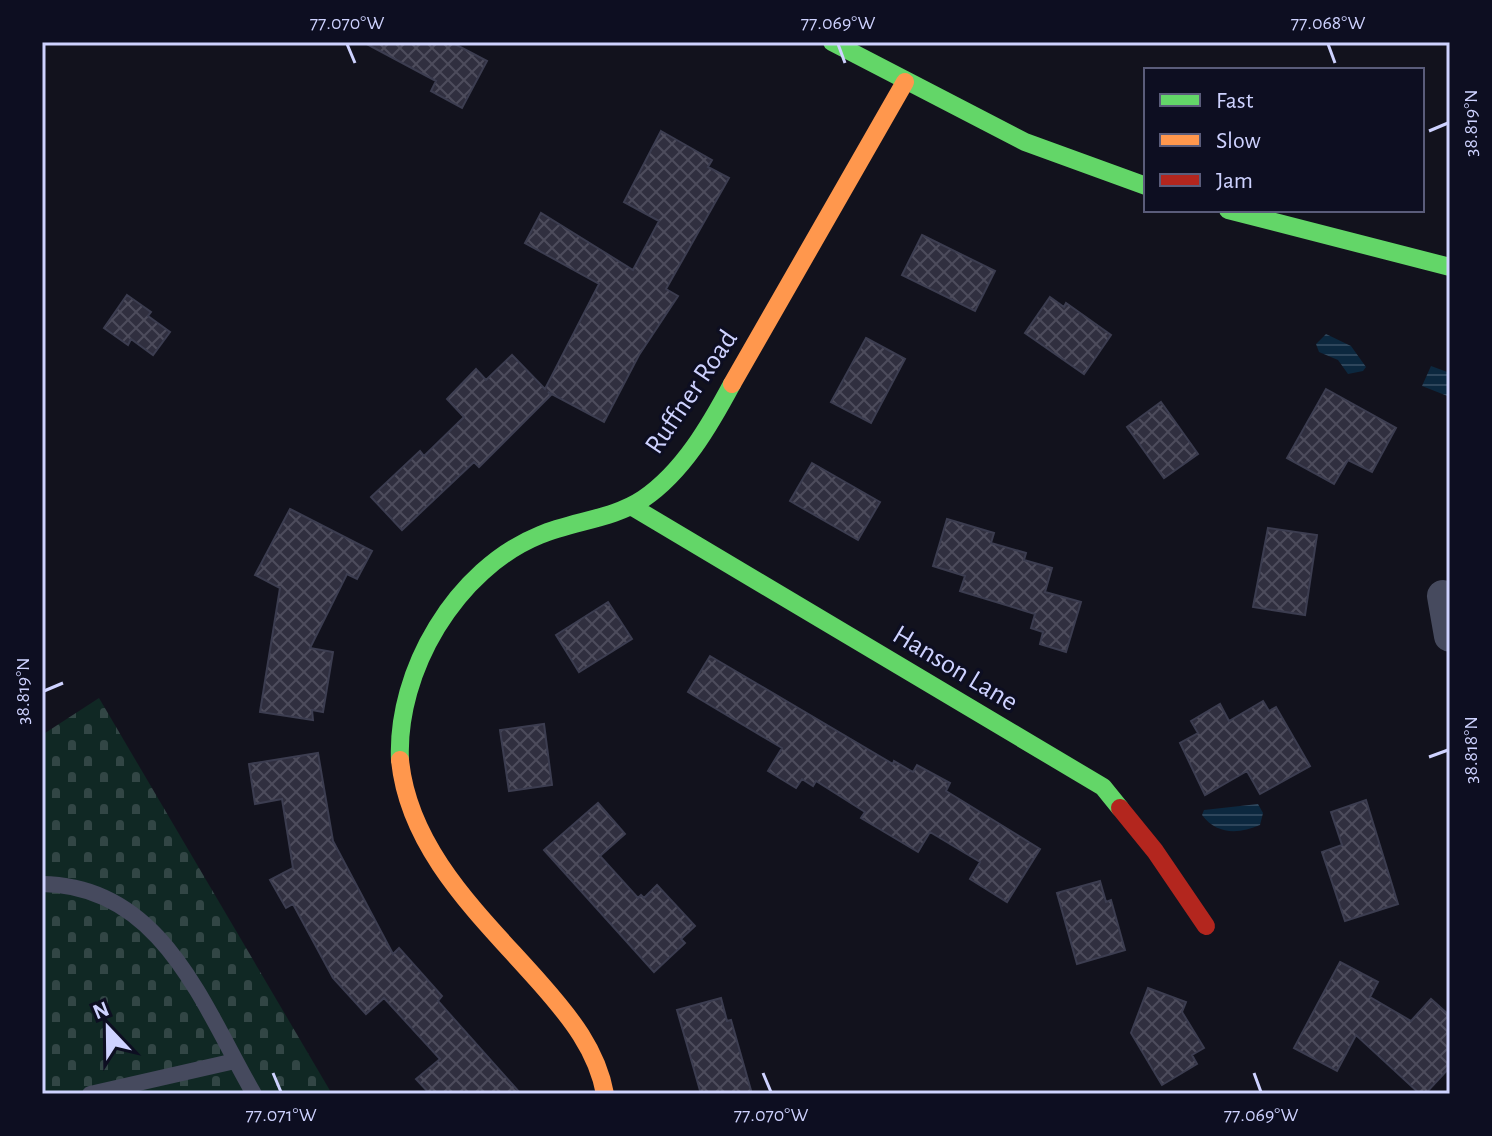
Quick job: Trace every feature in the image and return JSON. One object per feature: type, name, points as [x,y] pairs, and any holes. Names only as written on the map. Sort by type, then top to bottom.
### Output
[{"type":"street","points":[[832,42],[905,82],[1040,148],[1144,185]]},
{"type":"street","name":"Ruffner Road","points":[[605,1094],[594,1054],[564,1011],[430,848],[404,795],[400,751],[405,706],[424,654],[445,618],[472,582],[524,542],[569,522],[631,506],[655,489],[692,448],[805,262],[905,82]]},
{"type":"street","points":[[1236,212],[1450,267]]},
{"type":"street","name":"Hanson Lane","points":[[631,506],[1103,787],[1155,851],[1206,926]]},
{"type":"street","points":[[1443,596],[1450,636]]},
{"type":"lane","points":[[42,884],[97,892],[142,920],[179,963],[254,1094]]},
{"type":"lane","points":[[90,1094],[235,1061]]},
{"type":"green space","points":[[99,698],[332,1094],[42,1094],[42,735]]},
{"type":"water","points":[[1326,334],[1351,346],[1366,367],[1363,371],[1348,374],[1338,360],[1319,352],[1316,344]]},
{"type":"water","points":[[1431,366],[1450,373],[1450,397],[1422,386]]},
{"type":"water","points":[[1258,804],[1263,813],[1260,825],[1244,830],[1221,829],[1202,815],[1204,810]]},
{"type":"building","points":[[363,42],[451,42],[487,61],[462,108],[431,91],[436,81]]},
{"type":"building","points":[[661,131],[712,160],[708,167],[729,178],[666,289],[678,296],[639,355],[604,422],[548,392],[551,395],[479,467],[474,462],[402,530],[371,497],[420,451],[424,456],[464,417],[447,399],[476,369],[486,380],[512,355],[545,389],[599,284],[525,243],[541,213],[633,270],[659,221],[624,202]]},
{"type":"building","points":[[922,235],[995,271],[975,311],[902,275]]},
{"type":"building","points":[[127,295],[151,312],[148,316],[170,332],[153,355],[131,339],[128,345],[104,328]]},
{"type":"building","points":[[1050,297],[1064,307],[1066,303],[1111,335],[1084,374],[1025,333]]},
{"type":"building","points":[[866,338],[905,359],[871,423],[831,402]]},
{"type":"building","points":[[1326,389],[1396,428],[1372,472],[1348,460],[1334,484],[1287,458]]},
{"type":"building","points":[[1161,402],[1198,454],[1164,478],[1127,427]]},
{"type":"building","points":[[812,463],[880,502],[858,540],[790,501]]},
{"type":"building","points":[[290,509],[372,551],[357,579],[347,574],[310,648],[333,652],[323,712],[312,710],[313,720],[260,712],[280,588],[255,575]]},
{"type":"building","points":[[947,519],[994,533],[991,543],[1026,553],[1024,560],[1052,568],[1045,592],[1081,602],[1066,652],[1040,644],[1043,632],[1031,628],[1035,614],[960,591],[965,576],[933,566]]},
{"type":"building","points":[[1268,528],[1317,535],[1305,615],[1253,607]]},
{"type":"building","points":[[608,602],[632,639],[579,672],[556,635]]},
{"type":"building","points":[[710,656],[893,764],[894,761],[913,772],[917,765],[950,783],[946,791],[1040,849],[1007,902],[970,879],[980,862],[930,832],[918,852],[861,818],[865,812],[816,781],[813,786],[802,779],[796,788],[768,771],[782,748],[688,692]]},
{"type":"building","points":[[1263,701],[1269,711],[1276,707],[1310,766],[1260,794],[1247,771],[1205,795],[1180,743],[1198,733],[1191,721],[1220,704],[1229,721]]},
{"type":"building","points":[[544,724],[552,785],[509,791],[500,730]]},
{"type":"building","points":[[318,753],[333,841],[393,954],[399,948],[442,996],[438,1001],[521,1094],[430,1094],[416,1079],[440,1059],[384,998],[366,1014],[333,978],[293,904],[286,908],[270,880],[293,868],[282,799],[255,804],[249,764]]},
{"type":"building","points":[[1366,800],[1398,904],[1345,921],[1322,852],[1342,845],[1331,812]]},
{"type":"building","points":[[598,803],[625,834],[600,856],[638,898],[641,895],[644,898],[657,885],[695,926],[681,939],[685,943],[654,972],[544,850]]},
{"type":"building","points":[[1100,881],[1106,902],[1111,900],[1125,950],[1077,964],[1057,893]]},
{"type":"building","points":[[1340,962],[1378,982],[1370,997],[1411,1021],[1431,999],[1450,1016],[1450,1067],[1425,1094],[1420,1094],[1356,1035],[1337,1071],[1294,1048]]},
{"type":"building","points":[[1148,988],[1186,1002],[1182,1012],[1204,1048],[1192,1055],[1197,1064],[1162,1085],[1131,1033]]},
{"type":"building","points":[[721,998],[727,1021],[731,1020],[752,1094],[701,1094],[677,1010]]},
{"type":"traffic: fast","points":[[832,42],[1025,142],[1144,185]]},
{"type":"traffic: fast","points":[[1236,212],[1450,267]]},
{"type":"traffic: fast","points":[[400,760],[401,726],[408,692],[420,659],[437,627],[458,598],[482,572],[510,551],[540,535],[619,511],[643,499],[683,462],[732,384]]},
{"type":"traffic: fast","points":[[631,506],[1103,787],[1120,808]]},
{"type":"traffic: slow","points":[[732,384],[905,82]]},
{"type":"traffic: slow","points":[[400,760],[406,793],[433,854],[473,908],[572,1022],[596,1063],[605,1094]]},
{"type":"traffic: jam","points":[[1120,808],[1155,851],[1206,926]]}]
